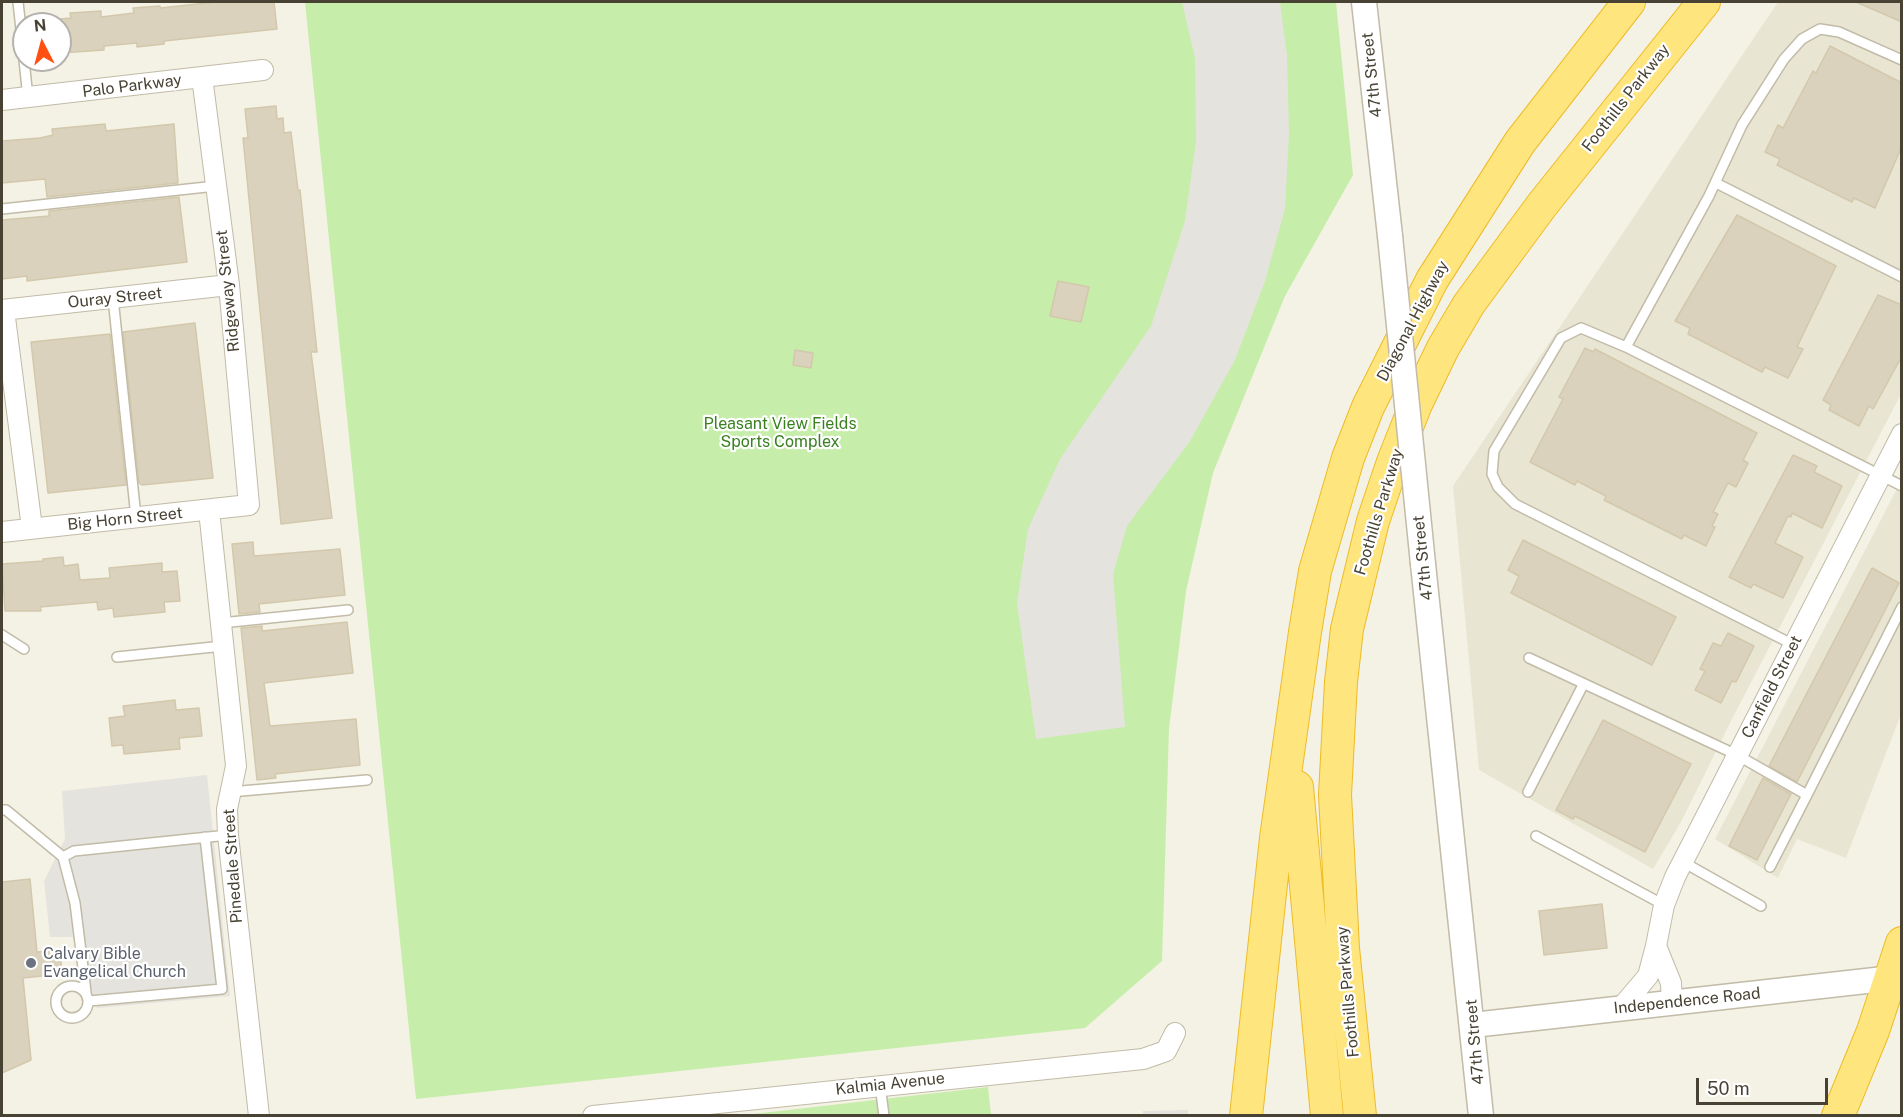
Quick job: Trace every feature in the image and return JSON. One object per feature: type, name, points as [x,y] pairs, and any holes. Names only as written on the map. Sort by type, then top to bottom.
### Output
[{"type":"highway","name":"Diagonal Highway","points":[[1297,687],[1323,542],[1348,458],[1368,407],[1432,280],[1520,142],[1629,2]]},
{"type":"highway","name":"Foothills Parkway","points":[[1360,1116],[1343,948],[1335,795],[1341,682],[1347,629],[1374,521],[1393,462],[1416,404],[1443,348],[1469,304],[1542,205],[1704,2]]},
{"type":"highway","points":[[1246,1116],[1276,838],[1297,687]]},
{"type":"highway","name":"Foothills Parkway","points":[[1297,687],[1300,831],[1327,1116]]},
{"type":"highway","points":[[1838,1116],[1896,977],[1902,943]]},
{"type":"street","name":"47th Street","points":[[1364,2],[1481,1116]]},
{"type":"street","name":"Palo Parkway","points":[[2,100],[263,70]]},
{"type":"street","name":"Ridgeway Street","points":[[202,77],[229,285],[249,505]]},
{"type":"street","name":"Ouray Street","points":[[3,310],[229,285]]},
{"type":"street","points":[[3,310],[32,528]]},
{"type":"street","name":"Canfield Street","points":[[1620,1009],[1648,976],[1664,905],[1683,862],[1902,434]]},
{"type":"street","name":"Big Horn Street","points":[[2,532],[249,505]]},
{"type":"street","name":"Pinedale Street","points":[[209,510],[236,766],[227,809],[228,834],[259,1116]]},
{"type":"street","points":[[1656,946],[1671,983],[1672,1003]]},
{"type":"street","name":"Independence Road","points":[[1473,1025],[1896,977]]},
{"type":"street","name":"Kalmia Avenue","points":[[593,1116],[1143,1059],[1166,1051],[1174,1033]]},
{"type":"lane","points":[[1626,347],[1716,183],[1743,125],[1784,58],[1802,39],[1820,30],[1839,32],[1902,60]]},
{"type":"lane","points":[[25,72],[28,98]]},
{"type":"lane","points":[[1716,183],[1902,277]]},
{"type":"lane","points":[[2,209],[216,186]]},
{"type":"lane","points":[[113,298],[136,517]]},
{"type":"lane","points":[[1794,645],[1515,504],[1498,487],[1492,474],[1494,451],[1561,338],[1569,331],[1581,328],[1626,347],[1902,486]]},
{"type":"lane","points":[[1770,867],[1902,607]]},
{"type":"lane","points":[[221,623],[348,610]]},
{"type":"lane","points":[[2,635],[24,649]]},
{"type":"lane","points":[[117,657],[223,646]]},
{"type":"lane","points":[[1528,658],[1737,755],[1807,795]]},
{"type":"lane","points":[[1528,792],[1583,685]]},
{"type":"lane","points":[[230,792],[367,780]]},
{"type":"lane","points":[[2,810],[6,810],[63,857],[75,903],[89,1002],[86,1011],[77,1017],[66,1017],[57,1009],[56,997],[65,987],[76,986],[86,992]]},
{"type":"lane","points":[[63,857],[74,851],[228,834]]},
{"type":"lane","points":[[1536,836],[1664,905]]},
{"type":"lane","points":[[205,837],[222,989]]},
{"type":"lane","points":[[1683,862],[1761,906]]},
{"type":"lane","points":[[89,1002],[244,986]]},
{"type":"lane","points":[[880,1085],[884,1116]]},
{"type":"shaded area","points":[[1182,2],[1280,2],[1287,55],[1289,133],[1285,209],[1265,281],[1235,360],[1190,441],[1127,526],[1113,574],[1125,727],[1036,739],[1017,603],[1028,529],[1060,459],[1151,326],[1185,221],[1196,141],[1195,58]]},
{"type":"shaded area","points":[[1778,2],[1901,2],[1901,394],[1681,822],[1653,869],[1479,770],[1453,486]]},
{"type":"shaded area","points":[[1901,481],[1901,714],[1846,858],[1797,839],[1778,878],[1715,839]]},
{"type":"shaded area","points":[[207,775],[230,996],[97,1008],[73,937],[50,937],[44,881],[65,839],[62,791]]},
{"type":"shaded area","points":[[1188,1110],[1188,1115],[1143,1115],[1143,1111]]},
{"type":"green space","name":"Pleasant View Fields Sports Complex","points":[[305,2],[1336,2],[1353,175],[1285,296],[1213,473],[1186,591],[1169,729],[1162,961],[1085,1028],[416,1099]]},
{"type":"green space","points":[[988,1087],[991,1115],[736,1116]]},
{"type":"building","points":[[216,2],[274,2],[277,29],[164,41],[164,44],[137,47],[137,43],[104,46],[104,50],[72,52],[72,13],[101,11],[101,17],[134,13],[133,8],[160,6],[160,8]]},
{"type":"building","points":[[1856,2],[1902,2],[1902,22]]},
{"type":"building","points":[[1830,46],[1902,83],[1902,146],[1875,208],[1854,198],[1852,202],[1777,165],[1780,159],[1765,152],[1778,125],[1783,128],[1813,71],[1816,73]]},
{"type":"building","points":[[276,106],[277,119],[283,118],[284,133],[291,132],[298,190],[300,190],[317,352],[311,352],[332,518],[281,524],[243,138],[248,138],[245,109]]},
{"type":"building","points":[[105,124],[106,131],[174,124],[178,183],[47,197],[45,179],[2,183],[2,141],[53,135],[52,129]]},
{"type":"building","points":[[179,197],[187,262],[27,281],[27,276],[2,279],[2,220],[49,216],[49,211]]},
{"type":"building","points":[[1737,215],[1836,266],[1797,347],[1803,349],[1788,378],[1765,367],[1762,372],[1688,334],[1690,328],[1675,321]]},
{"type":"building","points":[[1058,281],[1089,287],[1081,322],[1050,316]]},
{"type":"building","points":[[1878,295],[1902,305],[1902,356],[1873,409],[1869,406],[1859,426],[1829,410],[1831,405],[1823,400]]},
{"type":"building","points":[[195,323],[213,478],[142,485],[139,483],[123,332]]},
{"type":"building","points":[[110,334],[126,485],[48,493],[31,342]]},
{"type":"building","points":[[1585,348],[1593,352],[1595,349],[1757,433],[1743,460],[1748,463],[1736,487],[1728,483],[1713,512],[1718,514],[1706,546],[1684,535],[1682,539],[1604,500],[1606,496],[1577,481],[1575,485],[1530,462],[1563,399],[1559,397]]},
{"type":"building","points":[[795,350],[813,353],[811,368],[793,365]]},
{"type":"building","points":[[1793,455],[1817,466],[1814,472],[1842,486],[1822,528],[1792,513],[1791,517],[1788,516],[1775,543],[1803,557],[1783,598],[1753,584],[1751,588],[1729,577]]},
{"type":"building","points":[[1523,540],[1676,617],[1652,665],[1511,593],[1519,576],[1508,570]]},
{"type":"building","points":[[253,542],[254,556],[340,549],[345,595],[259,604],[260,612],[239,614],[232,544]]},
{"type":"building","points":[[63,557],[64,566],[78,564],[80,580],[110,578],[109,568],[162,563],[162,572],[177,571],[180,601],[164,602],[165,612],[114,617],[113,608],[98,610],[97,602],[40,607],[41,611],[5,611],[2,564]]},
{"type":"building","points":[[1872,568],[1899,583],[1797,782],[1769,766]]},
{"type":"building","points":[[347,622],[353,673],[264,683],[270,726],[356,719],[360,765],[275,774],[276,778],[257,780],[241,628],[262,626],[262,631]]},
{"type":"building","points":[[1728,633],[1754,646],[1736,682],[1732,681],[1721,703],[1695,690],[1705,671],[1700,669],[1713,643],[1721,646]]},
{"type":"building","points":[[175,700],[176,710],[199,708],[202,736],[179,738],[180,749],[124,754],[123,745],[112,746],[109,718],[125,716],[123,706]]},
{"type":"building","points":[[1603,720],[1691,764],[1645,852],[1575,816],[1573,819],[1556,810]]},
{"type":"building","points":[[1763,778],[1791,794],[1757,860],[1729,846]]},
{"type":"building","name":"Calvary Bible Evangelical Church","points":[[30,879],[37,952],[60,950],[62,974],[23,978],[31,1060],[2,1073],[2,882]]},
{"type":"building","points":[[1602,904],[1607,948],[1544,955],[1539,911]]},
{"type":"place","name":"Calvary Bible Evangelical Church","points":[[31,963]]}]
